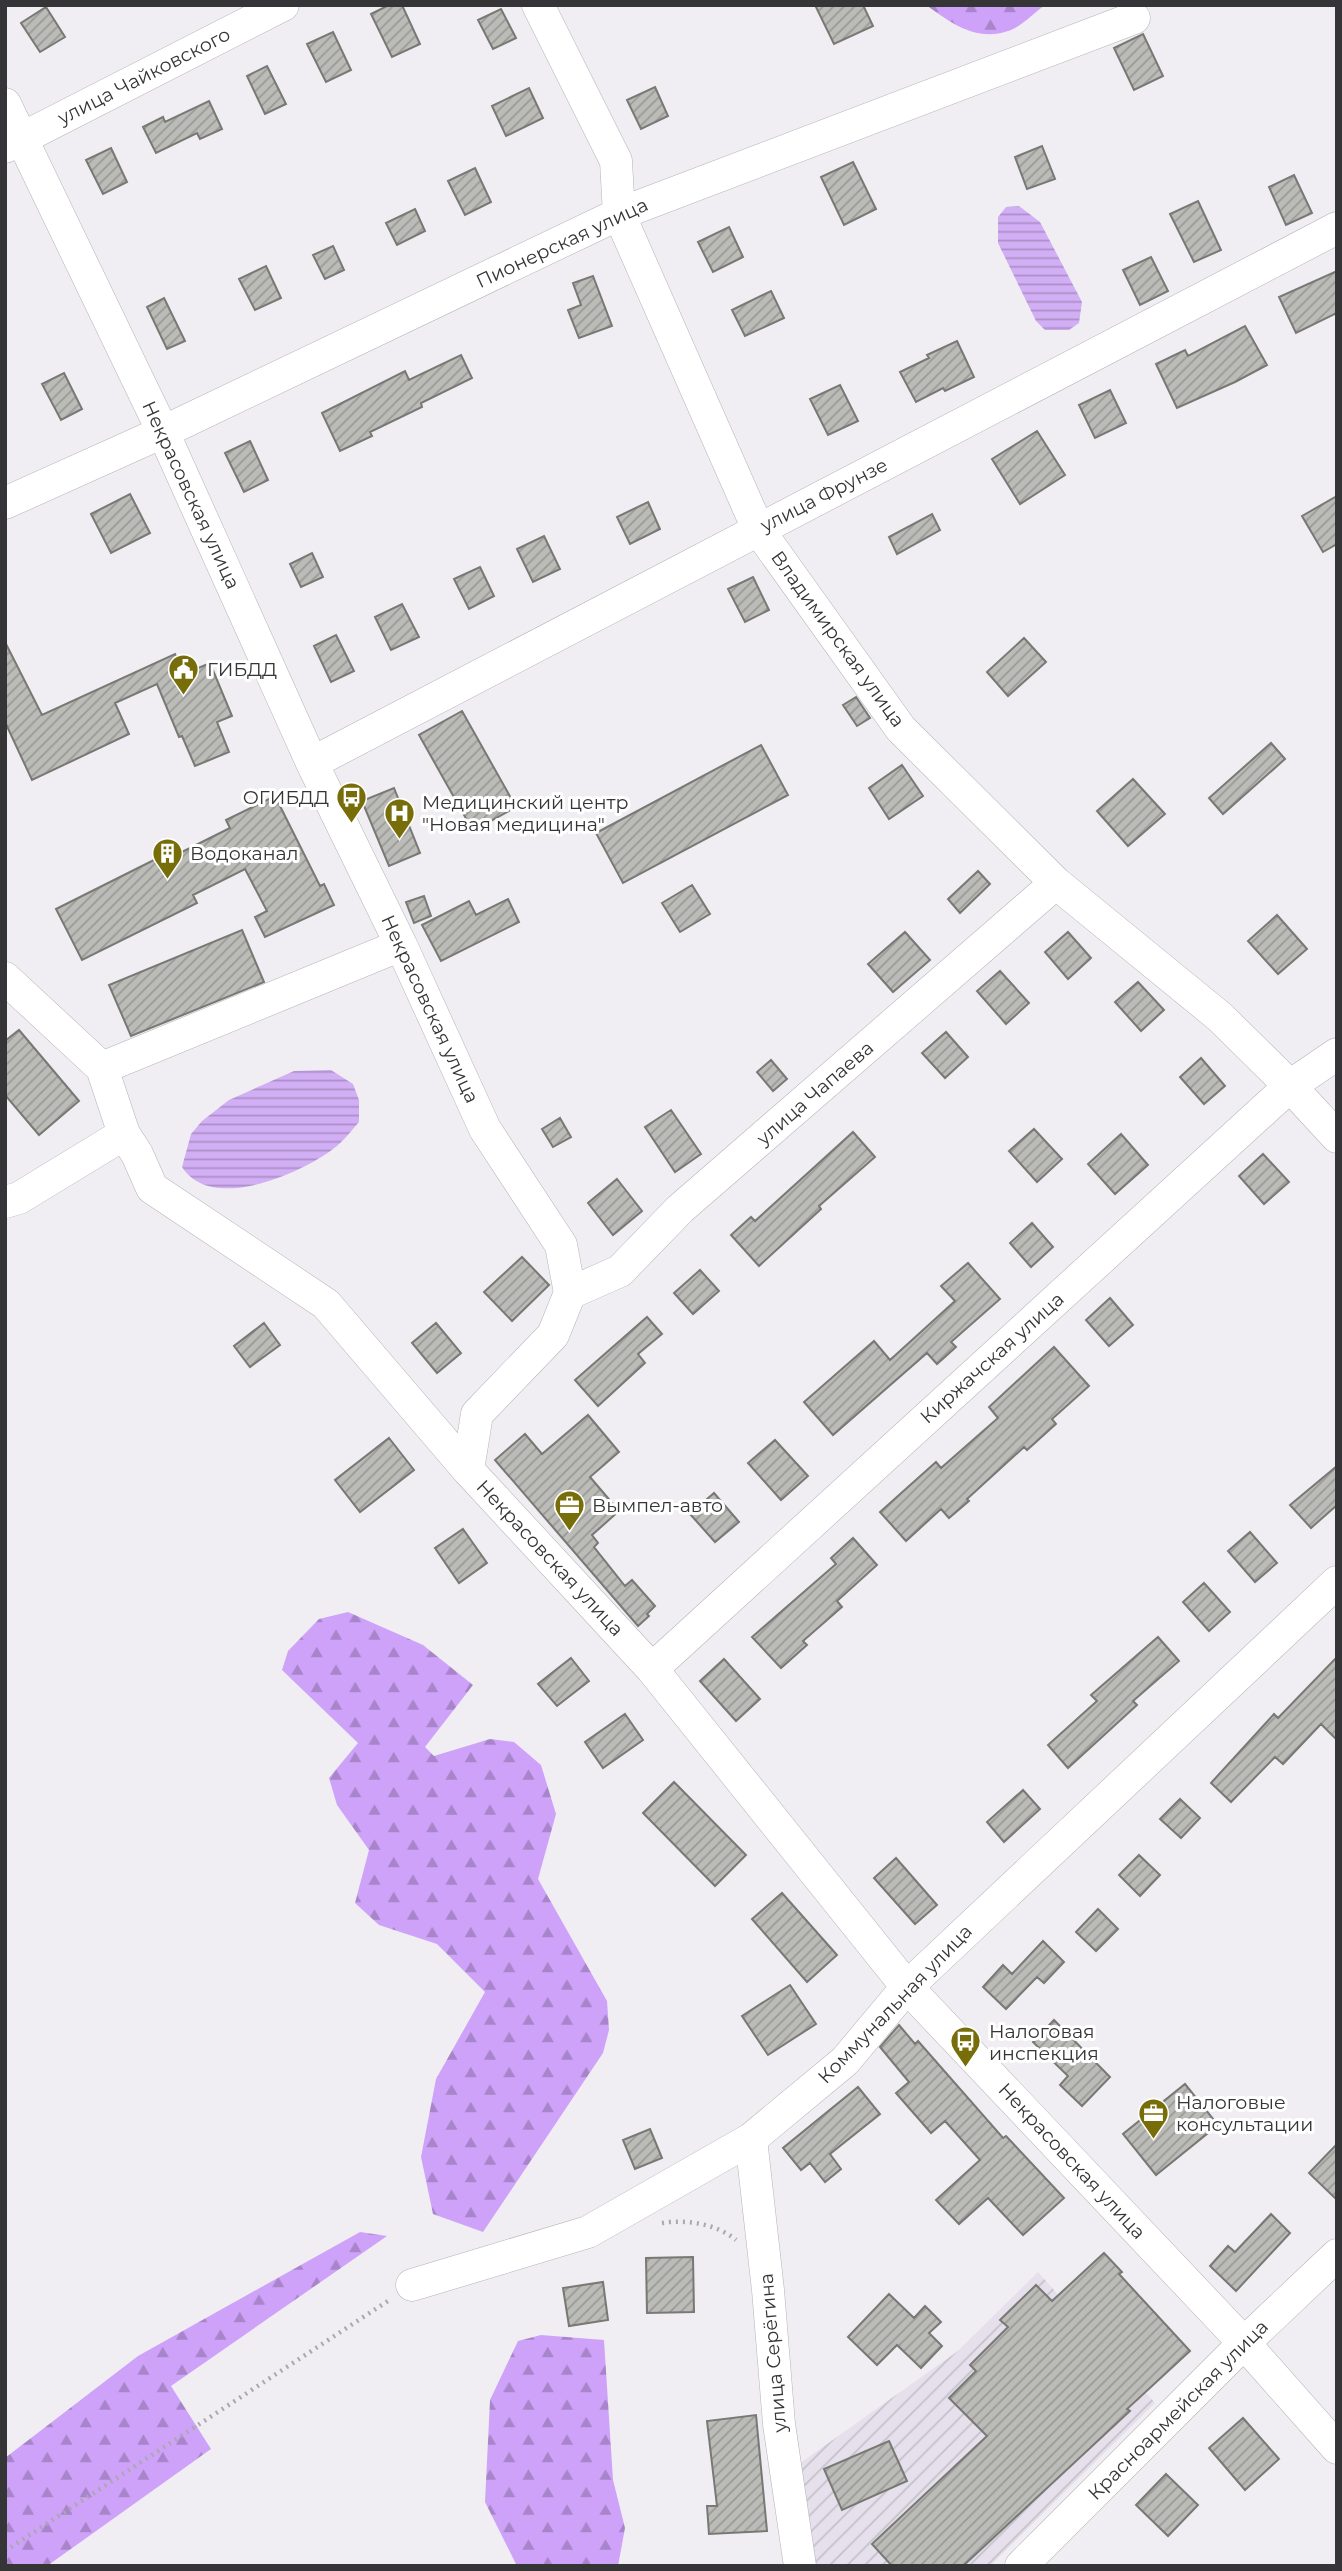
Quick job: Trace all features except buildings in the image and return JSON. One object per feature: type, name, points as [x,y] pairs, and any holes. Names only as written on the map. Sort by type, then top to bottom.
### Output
[{"type":"street","name":"улица Чайковского","points":[[14,142],[284,5]]},
{"type":"street","name":"Владимирская улица","points":[[538,5],[616,161],[619,214],[758,529],[901,729],[1056,884],[1220,1017],[1337,1137]]},
{"type":"street","name":"Пионерская улица","points":[[5,503],[163,432],[619,214],[1134,18]]},
{"type":"street","name":"Некрасовская улица","points":[[5,104],[14,142],[163,432],[312,763],[401,945],[485,1129],[561,1245],[570,1293],[553,1335],[477,1414],[468,1470],[652,1669],[907,1987],[1244,2343],[1337,2448]]},
{"type":"street","name":"улица Фрунзе","points":[[312,763],[1337,228]]},
{"type":"street","name":"улица Чапаева","points":[[570,1293],[620,1272],[680,1209],[1056,884]]},
{"type":"street","points":[[102,1068],[401,945]]},
{"type":"street","points":[[5,978],[102,1068],[124,1134],[137,1154],[152,1188],[326,1304],[468,1470]]},
{"type":"street","name":"Киржачская улица","points":[[652,1669],[1290,1086],[1337,1054]]},
{"type":"street","points":[[5,1202],[19,1199],[124,1134]]},
{"type":"street","name":"Коммунальная улица","points":[[412,2285],[588,2232],[751,2139],[845,2061],[907,1987],[1337,1582]]},
{"type":"street","name":"улица Серёгина","points":[[751,2139],[779,2424],[800,2566]]},
{"type":"street","name":"Красноармейская улица","points":[[1021,2566],[1244,2343],[1337,2255]]},
{"type":"path","points":[[653,2225],[679,2220],[724,2230],[765,2262]]},
{"type":"path","points":[[5,2551],[412,2285]]},
{"type":"shaded area","points":[[1019,206],[1040,222],[1082,302],[1079,323],[1069,330],[1045,330],[1036,321],[998,243],[998,217],[1006,207]]},
{"type":"shaded area","points":[[331,1070],[353,1084],[359,1100],[359,1122],[340,1143],[318,1159],[278,1178],[234,1188],[213,1187],[195,1180],[182,1167],[191,1134],[202,1121],[229,1100],[294,1071]]},
{"type":"shaded area","points":[[1038,2272],[1155,2403],[990,2566],[807,2566],[789,2471],[958,2351]]},
{"type":"green space","points":[[926,5],[1045,5],[1013,29],[985,34],[964,29]]},
{"type":"green space","points":[[348,1612],[423,1645],[473,1685],[425,1747],[434,1756],[490,1739],[514,1742],[541,1765],[556,1814],[538,1879],[607,2001],[609,2030],[603,2053],[483,2232],[433,2214],[421,2157],[436,2079],[485,1992],[437,1944],[379,1925],[355,1903],[369,1850],[337,1805],[329,1778],[358,1743],[282,1670],[288,1651],[319,1619]]},
{"type":"green space","points":[[360,2232],[387,2236],[171,2386],[211,2449],[47,2566],[5,2566],[5,2458],[138,2356]]},
{"type":"green space","points":[[541,2335],[604,2340],[613,2480],[625,2528],[618,2566],[517,2566],[485,2502],[490,2400],[518,2341]]},
{"type":"place","name":"ГИБДД","points":[[184,696]]},
{"type":"place","name":"ОГИБДД","points":[[352,824]]},
{"type":"place","name":"Медицинский центр \"Новая медицина\"","points":[[399,840]]},
{"type":"place","name":"Водоканал","points":[[167,880]]},
{"type":"place","name":"Вымпел-авто","points":[[569,1532]]},
{"type":"place","name":"Налоговая инспекция","points":[[966,2069]]},
{"type":"place","name":"Налоговые консультации","points":[[1153,2140]]}]
